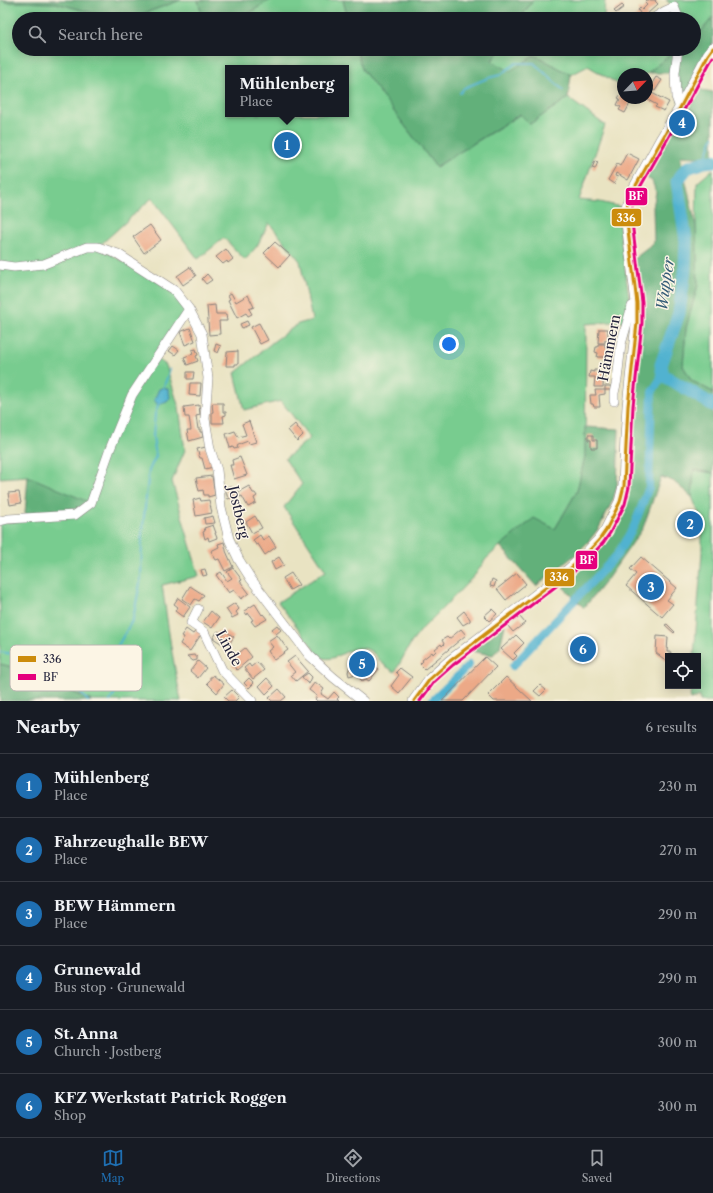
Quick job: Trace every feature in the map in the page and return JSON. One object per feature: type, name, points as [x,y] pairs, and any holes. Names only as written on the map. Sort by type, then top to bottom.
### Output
[{"type":"main road","points":[[414,701],[430,679],[445,665],[583,557],[599,540],[612,519],[620,502],[624,486],[626,437],[637,323],[637,303],[626,214],[628,204],[642,175],[713,48]]},
{"type":"street","points":[[664,12],[674,7],[676,12]]},
{"type":"street","points":[[677,56],[675,73],[676,97],[680,108]]},
{"type":"street","name":"Jostberg","points":[[0,265],[14,267],[44,264],[87,247],[98,247],[118,254],[175,291],[189,309],[202,334],[208,378],[205,419],[210,449],[217,470],[221,507],[229,539],[239,560],[251,579],[309,655],[363,701]]},
{"type":"street","name":"Hämmern","points":[[614,401],[620,344],[632,306],[637,303]]},
{"type":"street","points":[[0,521],[8,519],[75,515],[91,503],[110,449],[132,394],[189,309]]},
{"type":"street","name":"Linde","points":[[198,609],[191,623],[204,632],[222,670],[252,701]]},
{"type":"green space","points":[[0,0],[3,0],[4,2],[56,3],[90,12],[12,12],[12,56],[358,56],[362,69],[436,167],[521,114],[530,124],[568,98],[605,125],[579,200],[600,202],[621,207],[618,217],[630,305],[624,321],[586,324],[585,456],[577,491],[555,529],[517,533],[486,559],[475,575],[423,628],[411,643],[395,672],[373,653],[364,648],[355,649],[329,659],[319,656],[278,602],[326,571],[284,507],[302,484],[285,459],[310,438],[281,401],[244,410],[235,373],[274,341],[298,324],[312,320],[300,261],[269,223],[257,246],[245,260],[224,238],[198,259],[152,198],[98,247],[175,291],[189,309],[156,358],[166,365],[179,408],[185,450],[172,481],[199,576],[162,585],[181,701],[92,701],[71,691],[142,691],[142,645],[10,645],[10,666],[0,664],[0,523],[75,515],[28,476],[0,478]]},
{"type":"green space","points":[[3,0],[181,0],[148,12],[90,12],[56,3],[4,2]]},
{"type":"green space","points":[[181,0],[198,0],[201,12],[148,12]]},
{"type":"green space","points":[[198,0],[270,0],[251,12],[201,12]]},
{"type":"green space","points":[[270,0],[343,0],[346,12],[251,12]]},
{"type":"green space","points":[[343,0],[533,0],[525,12],[346,12]]},
{"type":"green space","points":[[533,0],[605,0],[604,12],[525,12]]},
{"type":"green space","points":[[666,0],[713,0],[713,17],[701,32],[701,12],[665,12],[674,7]]},
{"type":"green space","points":[[713,17],[713,48],[691,88],[713,92],[713,158],[680,156],[696,226],[698,285],[686,328],[683,366],[692,381],[713,392],[713,473],[694,470],[692,497],[673,481],[661,477],[643,528],[608,578],[584,608],[563,587],[568,578],[593,558],[606,542],[623,510],[629,489],[632,430],[631,261],[654,242],[653,207],[656,192],[652,181],[642,175],[680,108],[675,73],[653,73],[653,69],[668,56],[701,56],[701,32]]},
{"type":"green space","points":[[358,56],[495,56],[492,61],[510,71],[533,56],[537,56],[571,75],[568,98],[530,124],[520,114],[436,167],[362,69]]},
{"type":"green space","points":[[495,56],[534,56],[510,72],[492,61]]},
{"type":"green space","points":[[537,56],[668,56],[653,69],[617,68],[617,83],[588,66],[571,75]]},
{"type":"green space","points":[[713,169],[713,392],[692,381],[683,366],[686,328],[698,285],[696,226],[697,183]]},
{"type":"green space","points":[[585,427],[619,429],[617,486],[613,500],[599,528],[588,542],[575,555],[536,586],[500,546],[534,518],[555,529],[577,491],[585,456]]},
{"type":"green space","points":[[694,470],[713,473],[713,701],[700,701],[700,696],[690,700],[691,689],[701,689],[701,653],[694,653],[702,553],[702,530],[698,511],[692,497]]},
{"type":"green space","points":[[28,476],[91,503],[75,515],[25,514]]},
{"type":"green space","points":[[505,625],[500,647],[493,655],[472,651]]},
{"type":"green space","points":[[0,664],[10,666],[10,691],[71,691],[91,701],[0,701]]},
{"type":"water","points":[[164,387],[169,390],[170,398],[167,402],[158,405],[154,400],[159,389]]},
{"type":"building","points":[[646,0],[656,0],[655,1],[658,4],[649,12],[639,12],[638,10],[640,8],[642,10],[647,5],[645,3],[647,1]]},
{"type":"building","points":[[622,5],[624,7],[617,12],[614,11]]},
{"type":"building","points":[[656,77],[662,80],[655,91],[653,90],[653,82]]},
{"type":"building","points":[[653,94],[669,102],[664,111],[655,107],[657,105],[653,103]]},
{"type":"building","points":[[630,104],[625,113],[619,110],[621,107],[617,105]]},
{"type":"building","points":[[627,153],[639,159],[628,180],[616,173],[615,176],[618,177],[614,184],[608,180],[617,164],[620,166]]},
{"type":"building","points":[[595,161],[598,162],[595,169],[592,168]]},
{"type":"building","points":[[150,225],[161,240],[144,253],[133,237]]},
{"type":"building","points":[[275,242],[290,255],[279,267],[264,253]]},
{"type":"building","points":[[226,249],[233,259],[228,263],[227,261],[223,264],[216,257]]},
{"type":"building","points":[[190,267],[196,276],[183,285],[177,276]]},
{"type":"building","points":[[207,274],[212,280],[206,284],[202,279]]},
{"type":"building","points":[[231,293],[236,302],[248,295],[254,307],[249,309],[252,314],[248,316],[246,313],[237,318],[228,300],[230,299],[228,295]]},
{"type":"building","points":[[215,305],[216,314],[226,314],[227,321],[219,321],[220,334],[209,335],[207,306]]},
{"type":"building","points":[[247,321],[249,325],[242,328],[240,324]]},
{"type":"building","points":[[259,323],[268,340],[260,344],[251,327]]},
{"type":"building","points":[[190,328],[195,341],[185,345],[180,332]]},
{"type":"building","points":[[599,329],[608,329],[608,340],[605,340],[605,343],[598,343]]},
{"type":"building","points":[[216,344],[221,346],[218,353],[214,351]]},
{"type":"building","points":[[598,344],[605,344],[605,347],[608,347],[608,357],[597,357],[598,353],[595,352]]},
{"type":"building","points":[[173,346],[179,350],[175,355],[169,351]]},
{"type":"building","points":[[196,349],[198,361],[187,365],[184,357],[193,354],[192,350]]},
{"type":"building","points":[[238,351],[238,364],[235,364],[235,366],[226,366],[227,352]]},
{"type":"building","points":[[594,370],[597,370],[597,372],[604,372],[603,387],[594,387],[595,377],[589,377],[590,371],[594,372]]},
{"type":"building","points":[[187,372],[194,372],[193,379],[187,379]]},
{"type":"building","points":[[190,383],[201,383],[200,396],[189,395]]},
{"type":"building","points":[[605,386],[611,386],[611,390],[605,390]]},
{"type":"building","points":[[595,390],[605,390],[605,394],[599,395],[600,407],[594,407],[593,404],[591,404],[590,395],[596,395]]},
{"type":"building","points":[[213,403],[223,403],[223,412],[226,412],[226,415],[223,416],[224,423],[212,423]]},
{"type":"building","points":[[199,405],[200,415],[196,416],[198,429],[202,432],[203,437],[189,441],[187,430],[191,430],[190,423],[189,417],[185,417],[184,407]]},
{"type":"building","points":[[249,421],[256,442],[249,444],[248,441],[237,446],[238,448],[230,448],[226,434],[235,431],[238,437],[246,435],[242,424]]},
{"type":"building","points":[[295,424],[303,435],[297,441],[288,430]]},
{"type":"building","points":[[588,435],[593,435],[593,440],[597,440],[597,448],[591,448],[591,440],[588,440]]},
{"type":"building","points":[[206,447],[213,467],[205,469],[202,458],[200,458],[197,449]]},
{"type":"building","points":[[240,457],[247,475],[234,479],[230,465],[233,465],[232,460]]},
{"type":"building","points":[[212,476],[215,495],[208,497],[208,495],[204,495],[203,490],[199,491],[196,478]]},
{"type":"building","points":[[231,486],[234,497],[228,499],[225,488]]},
{"type":"building","points":[[249,486],[253,493],[257,496],[254,498],[256,503],[248,507],[238,492]]},
{"type":"building","points":[[19,492],[21,503],[10,505],[8,493]]},
{"type":"building","points":[[200,498],[201,501],[209,500],[212,513],[196,516],[193,500]]},
{"type":"building","points":[[213,516],[215,523],[205,524],[204,518]]},
{"type":"building","points":[[255,516],[262,528],[252,533],[246,522]]},
{"type":"building","points":[[682,517],[699,520],[698,530],[681,528]]},
{"type":"building","points":[[213,525],[217,538],[209,541],[208,537],[205,539],[203,532],[205,531],[204,528]]},
{"type":"building","points":[[260,535],[263,540],[269,536],[276,547],[265,555],[258,544],[256,545],[253,540]]},
{"type":"building","points":[[224,542],[233,567],[225,571],[219,559],[216,560],[211,551],[219,547],[218,544]]},
{"type":"building","points":[[279,557],[284,565],[275,570],[271,562]]},
{"type":"building","points":[[641,557],[677,588],[667,600],[673,604],[662,617],[626,586],[636,574],[630,569]]},
{"type":"building","points":[[233,568],[249,593],[241,599],[234,590],[229,593],[216,575],[221,572],[227,581],[232,578],[227,572]]},
{"type":"building","points":[[205,569],[207,575],[203,576],[201,570]]},
{"type":"building","points":[[291,573],[299,585],[290,590],[283,578]]},
{"type":"building","points":[[517,573],[526,584],[506,600],[497,589]]},
{"type":"building","points":[[492,579],[496,581],[494,587],[490,586]]},
{"type":"building","points":[[190,586],[204,595],[199,601],[195,599],[191,605],[182,599]]},
{"type":"building","points":[[178,598],[190,607],[183,617],[175,611],[178,607],[174,604]]},
{"type":"building","points":[[235,603],[239,609],[236,612],[238,615],[232,618],[226,609]]},
{"type":"building","points":[[255,604],[262,615],[263,614],[267,619],[255,626],[248,613],[247,615],[244,611]]},
{"type":"building","points":[[492,609],[497,614],[489,621],[484,616]]},
{"type":"building","points":[[211,611],[219,618],[212,628],[203,622]]},
{"type":"building","points":[[464,611],[470,621],[463,625],[457,617]]},
{"type":"building","points":[[520,617],[525,623],[513,632],[508,626]]},
{"type":"building","points":[[667,624],[675,632],[674,633],[665,625]]},
{"type":"building","points":[[277,625],[281,630],[276,634],[272,629]]},
{"type":"building","points":[[186,629],[193,634],[197,629],[202,633],[190,651],[180,644],[184,637],[181,636]]},
{"type":"building","points":[[461,629],[466,635],[425,669],[420,664],[423,661],[422,660],[432,652],[433,654],[436,651],[435,649],[441,644],[442,646],[444,644],[442,640],[447,637],[449,639]]},
{"type":"building","points":[[218,631],[224,635],[226,631],[234,637],[227,647],[213,638]]},
{"type":"building","points":[[277,635],[288,650],[274,660],[268,651],[273,647],[268,641]]},
{"type":"building","points":[[516,635],[524,643],[514,653],[517,656],[513,660],[501,649]]},
{"type":"building","points":[[657,636],[668,637],[667,652],[671,653],[665,653],[665,660],[656,653]]},
{"type":"building","points":[[583,641],[589,646],[592,643],[595,645],[581,660],[572,653]]},
{"type":"building","points":[[245,648],[252,657],[237,670],[232,665],[237,661],[234,657]]},
{"type":"building","points":[[194,655],[197,657],[197,660],[193,661],[187,656]]},
{"type":"building","points":[[295,656],[308,671],[296,681],[291,675],[295,672],[287,662]]},
{"type":"building","points":[[359,656],[368,659],[379,669],[369,681],[366,679],[362,681],[356,674],[349,676],[348,672],[352,660]]},
{"type":"building","points":[[485,657],[496,667],[463,701],[442,701]]},
{"type":"building","points":[[198,661],[206,668],[198,678],[190,671]]},
{"type":"building","points":[[257,662],[264,670],[253,679],[244,668],[249,664],[251,667]]},
{"type":"building","points":[[400,668],[412,677],[399,693],[391,686],[399,675],[396,672]]},
{"type":"building","points":[[308,673],[312,677],[309,684],[302,677]]},
{"type":"building","points":[[213,675],[224,684],[217,693],[207,683]]},
{"type":"building","points":[[506,677],[532,701],[494,701],[488,695]]},
{"type":"building","points":[[249,678],[254,683],[249,688],[244,683]]},
{"type":"building","points":[[267,678],[274,686],[266,694],[259,686]]},
{"type":"building","points":[[315,682],[324,689],[321,694],[328,699],[334,692],[339,697],[337,699],[339,701],[317,701],[315,699],[317,696],[309,690]]},
{"type":"building","points":[[540,685],[546,690],[540,696],[534,691]]},
{"type":"building","points":[[279,689],[286,697],[281,701],[272,701],[269,698]]},
{"type":"building","points":[[232,690],[239,697],[235,701],[228,701],[224,697]]},
{"type":"waterway","points":[[460,93],[464,88],[488,78],[500,75],[516,63],[534,63],[563,90]]},
{"type":"waterway","points":[[704,162],[713,137]]},
{"type":"waterway","name":"Wupper","points":[[713,161],[704,162],[687,168],[677,181],[686,241],[685,269],[679,313],[661,365],[663,375],[713,405]]},
{"type":"waterway","points":[[163,389],[170,369]]},
{"type":"waterway","points":[[513,666],[617,555],[634,526],[649,487],[652,392],[663,375]]},
{"type":"waterway","points":[[118,645],[133,619],[141,578],[142,535],[149,470],[156,456],[153,437],[155,414],[159,403]]},
{"type":"waterway","points":[[0,652],[10,654]]},
{"type":"waterway","points":[[432,701],[469,665]]},
{"type":"waterway","points":[[79,691],[88,701]]},
{"type":"waterway","points":[[110,701],[116,691]]},
{"type":"transit line","name":"336","points":[[414,701],[430,679],[450,661],[565,573],[583,557],[606,530],[620,502],[624,486],[628,406],[637,323],[637,303],[626,214],[628,203],[635,187],[713,48]]},
{"type":"transit line","name":"BF","points":[[420,701],[434,682],[453,665],[568,577],[586,561],[610,533],[625,504],[629,487],[633,406],[642,323],[642,302],[631,214],[639,189],[713,57]]},
{"type":"place","name":"Grunewald","points":[[682,123]]},
{"type":"place","name":"Mühlenberg","points":[[287,145]]},
{"type":"place","name":"Fahrzeughalle BEW","points":[[690,524]]},
{"type":"place","name":"BEW Hämmern","points":[[651,587]]},
{"type":"place","name":"KFZ Werkstatt Patrick Roggen","points":[[583,649]]},
{"type":"place","name":"St. Anna","points":[[362,664]]}]
